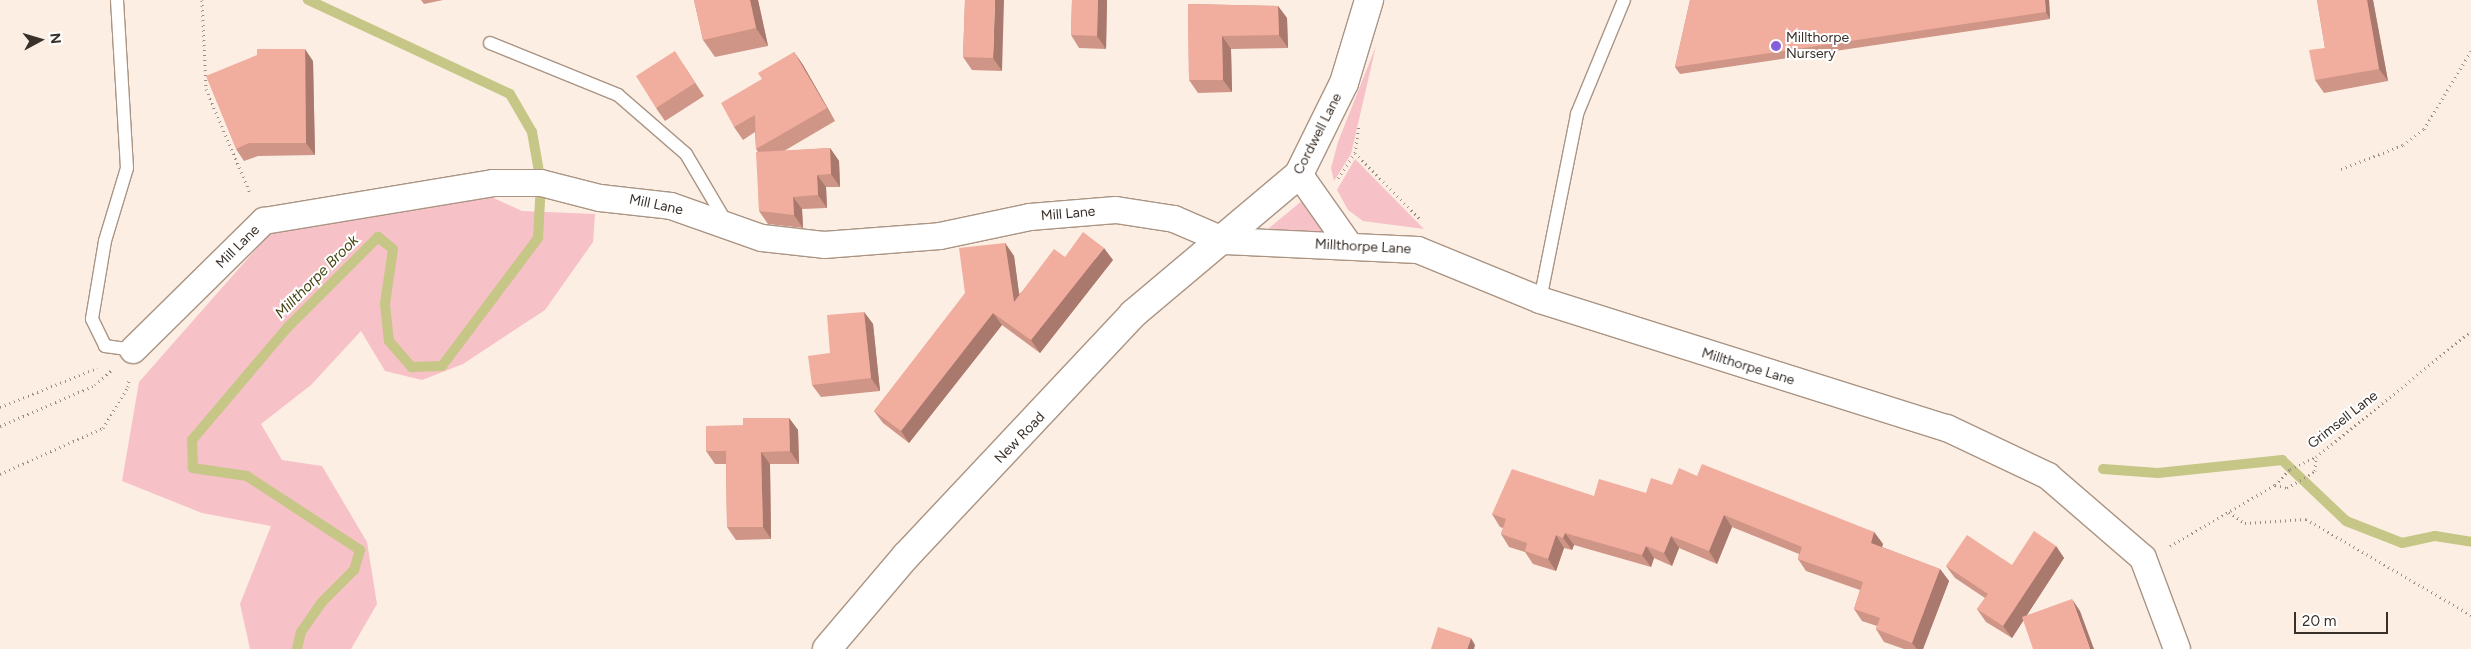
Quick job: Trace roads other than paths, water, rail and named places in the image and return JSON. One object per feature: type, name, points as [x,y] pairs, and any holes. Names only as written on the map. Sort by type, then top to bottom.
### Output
[{"type":"main road","name":"Cordwell Lane","points":[[1225,241],[1299,174],[1344,83],[1370,0]]},
{"type":"main road","name":"New Road","points":[[827,649],[906,556],[1133,314],[1225,241]]},
{"type":"street","points":[[1299,174],[1350,244]]},
{"type":"street","name":"Mill Lane","points":[[133,350],[264,220],[493,183],[541,183],[600,198],[672,206],[762,238],[824,245],[940,236],[1030,218],[1116,210],[1174,219],[1225,241]]},
{"type":"street","name":"Millthorpe Lane","points":[[1225,241],[1350,244],[1442,256],[1540,300],[1947,428],[2048,476],[2143,558],[2178,649]]},
{"type":"lane","points":[[117,0],[127,168],[105,241],[92,320],[104,346],[133,350]]},
{"type":"lane","points":[[1540,300],[1577,114],[1624,0]]},
{"type":"lane","points":[[490,43],[618,95],[686,154],[729,226]]},
{"type":"waterway","name":"Millthorpe Brook","points":[[297,649],[301,632],[321,603],[354,570],[360,550],[247,476],[193,468],[192,440],[287,328],[378,237],[393,249],[385,304],[389,341],[412,367],[442,366],[538,238],[541,183],[532,132],[510,94],[308,0]]},
{"type":"waterway","points":[[2103,469],[2158,473],[2282,460],[2346,521],[2402,543],[2435,536],[2471,542]]},
{"type":"place","name":"Millthorpe Nursery","points":[[1776,46]]}]
